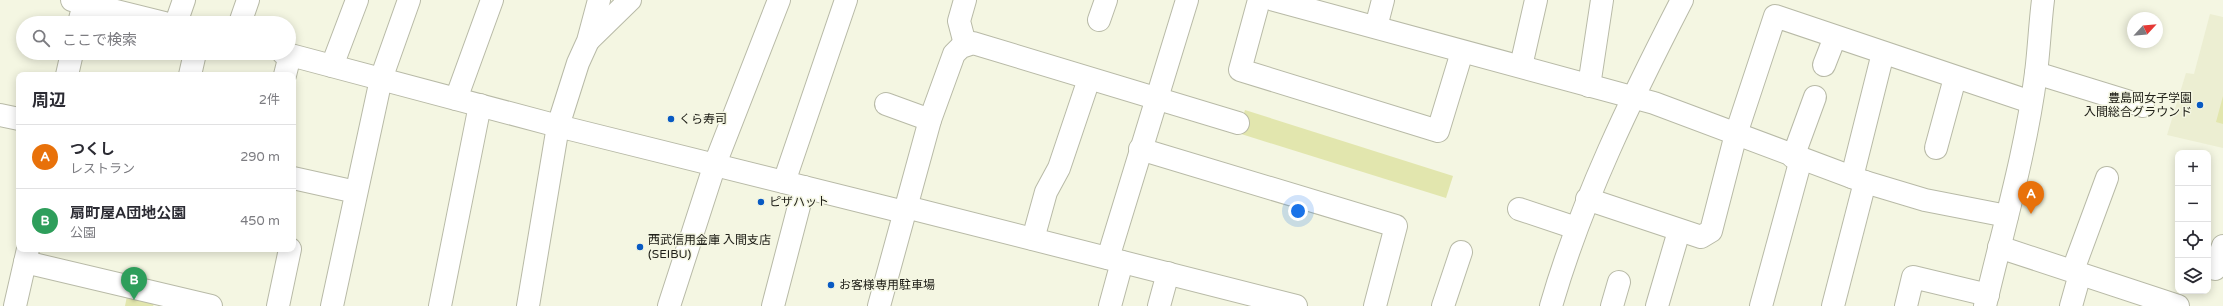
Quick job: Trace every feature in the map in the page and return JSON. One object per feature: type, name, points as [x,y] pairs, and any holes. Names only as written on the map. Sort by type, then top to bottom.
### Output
[{"type":"street","points":[[178,16],[184,0]]},
{"type":"street","points":[[242,16],[248,0]]},
{"type":"street","points":[[332,66],[358,0]]},
{"type":"street","points":[[332,306],[380,79],[409,0]]},
{"type":"street","points":[[456,99],[492,0]]},
{"type":"street","points":[[528,306],[558,126],[578,63],[588,41],[600,0]]},
{"type":"street","points":[[588,41],[630,0]]},
{"type":"street","points":[[669,306],[715,164],[779,0]]},
{"type":"street","points":[[772,306],[794,184],[846,0]]},
{"type":"street","points":[[965,0],[959,21],[965,44]]},
{"type":"street","points":[[1099,20],[1106,0]]},
{"type":"street","points":[[1110,306],[1115,260],[1140,149],[1157,100],[1187,0]]},
{"type":"street","points":[[1259,0],[1240,70],[1438,131],[1462,52]]},
{"type":"street","points":[[1274,0],[1654,103],[1797,158],[1859,180],[1925,200],[2007,216]]},
{"type":"street","points":[[1376,27],[1383,0]]},
{"type":"street","points":[[1521,66],[1536,0]]},
{"type":"street","points":[[1589,86],[1602,0]]},
{"type":"street","points":[[1551,306],[1587,199],[1632,98],[1682,0]]},
{"type":"street","points":[[1906,306],[1912,277],[1986,300],[2007,216],[2031,102],[2036,73],[2043,0]]},
{"type":"street","points":[[80,6],[129,16]]},
{"type":"street","points":[[1587,199],[1679,231],[1701,237],[1711,231],[1736,134],[1774,16],[1955,78],[2031,102]]},
{"type":"street","points":[[1824,66],[1835,37]]},
{"type":"street","points":[[880,306],[930,120],[954,54],[965,44],[973,43],[1157,100],[1238,123]]},
{"type":"street","points":[[1833,306],[1883,53]]},
{"type":"street","points":[[68,72],[70,60]]},
{"type":"street","points":[[191,72],[193,60]]},
{"type":"street","points":[[286,61],[332,66],[558,126],[794,184],[1033,239],[1168,273],[1243,300],[1296,306]]},
{"type":"street","points":[[2036,73],[2143,106]]},
{"type":"street","points":[[1936,148],[1955,78]]},
{"type":"street","points":[[1033,239],[1046,192],[1059,168],[1089,79]]},
{"type":"street","points":[[1761,306],[1797,158],[1815,97]]},
{"type":"street","points":[[886,104],[930,120]]},
{"type":"street","points":[[440,306],[480,105]]},
{"type":"street","points":[[0,115],[16,118]]},
{"type":"street","points":[[1140,149],[1396,226],[1374,306]]},
{"type":"street","points":[[2071,306],[2076,272],[2107,178]]},
{"type":"street","points":[[296,179],[356,192]]},
{"type":"street","points":[[1519,209],[1576,228]]},
{"type":"street","points":[[1658,306],[1679,231]]},
{"type":"street","points":[[2211,268],[2215,269],[2223,246]]},
{"type":"street","points":[[1999,247],[2076,272],[2156,303],[2178,306]]},
{"type":"street","points":[[278,306],[289,252]]},
{"type":"street","points":[[1443,306],[1461,252]]},
{"type":"street","points":[[15,306],[26,256],[211,306]]},
{"type":"street","points":[[1159,306],[1168,273]]},
{"type":"street","points":[[1612,306],[1619,282]]},
{"type":"street","points":[[2183,306],[2187,294]]},
{"type":"shaded area","name":"豊島岡女子学園 入間総合グラウンド","points":[[2210,14],[2223,17],[2223,148],[2167,135],[2186,73],[2194,74]]},
{"type":"green space","points":[[2223,96],[2223,124],[2216,122]]},
{"type":"green space","points":[[1245,110],[1453,176],[1446,198],[1238,133]]},
{"type":"green space","points":[[127,296],[154,304],[153,306],[125,306]]},
{"type":"place","name":"豊島岡女子学園 入間総合グラウンド","points":[[2200,105]]},
{"type":"place","name":"くら寿司","points":[[671,119]]},
{"type":"place","name":"ピザハット","points":[[761,202]]},
{"type":"place","name":"つくし","points":[[2031,214]]},
{"type":"place","name":"西武信用金庫 入間支店 (SEIBU)","points":[[640,247]]},
{"type":"place","name":"お客様専用駐車場","points":[[831,285]]},
{"type":"place","name":"扇町屋A団地公園","points":[[134,300]]}]
